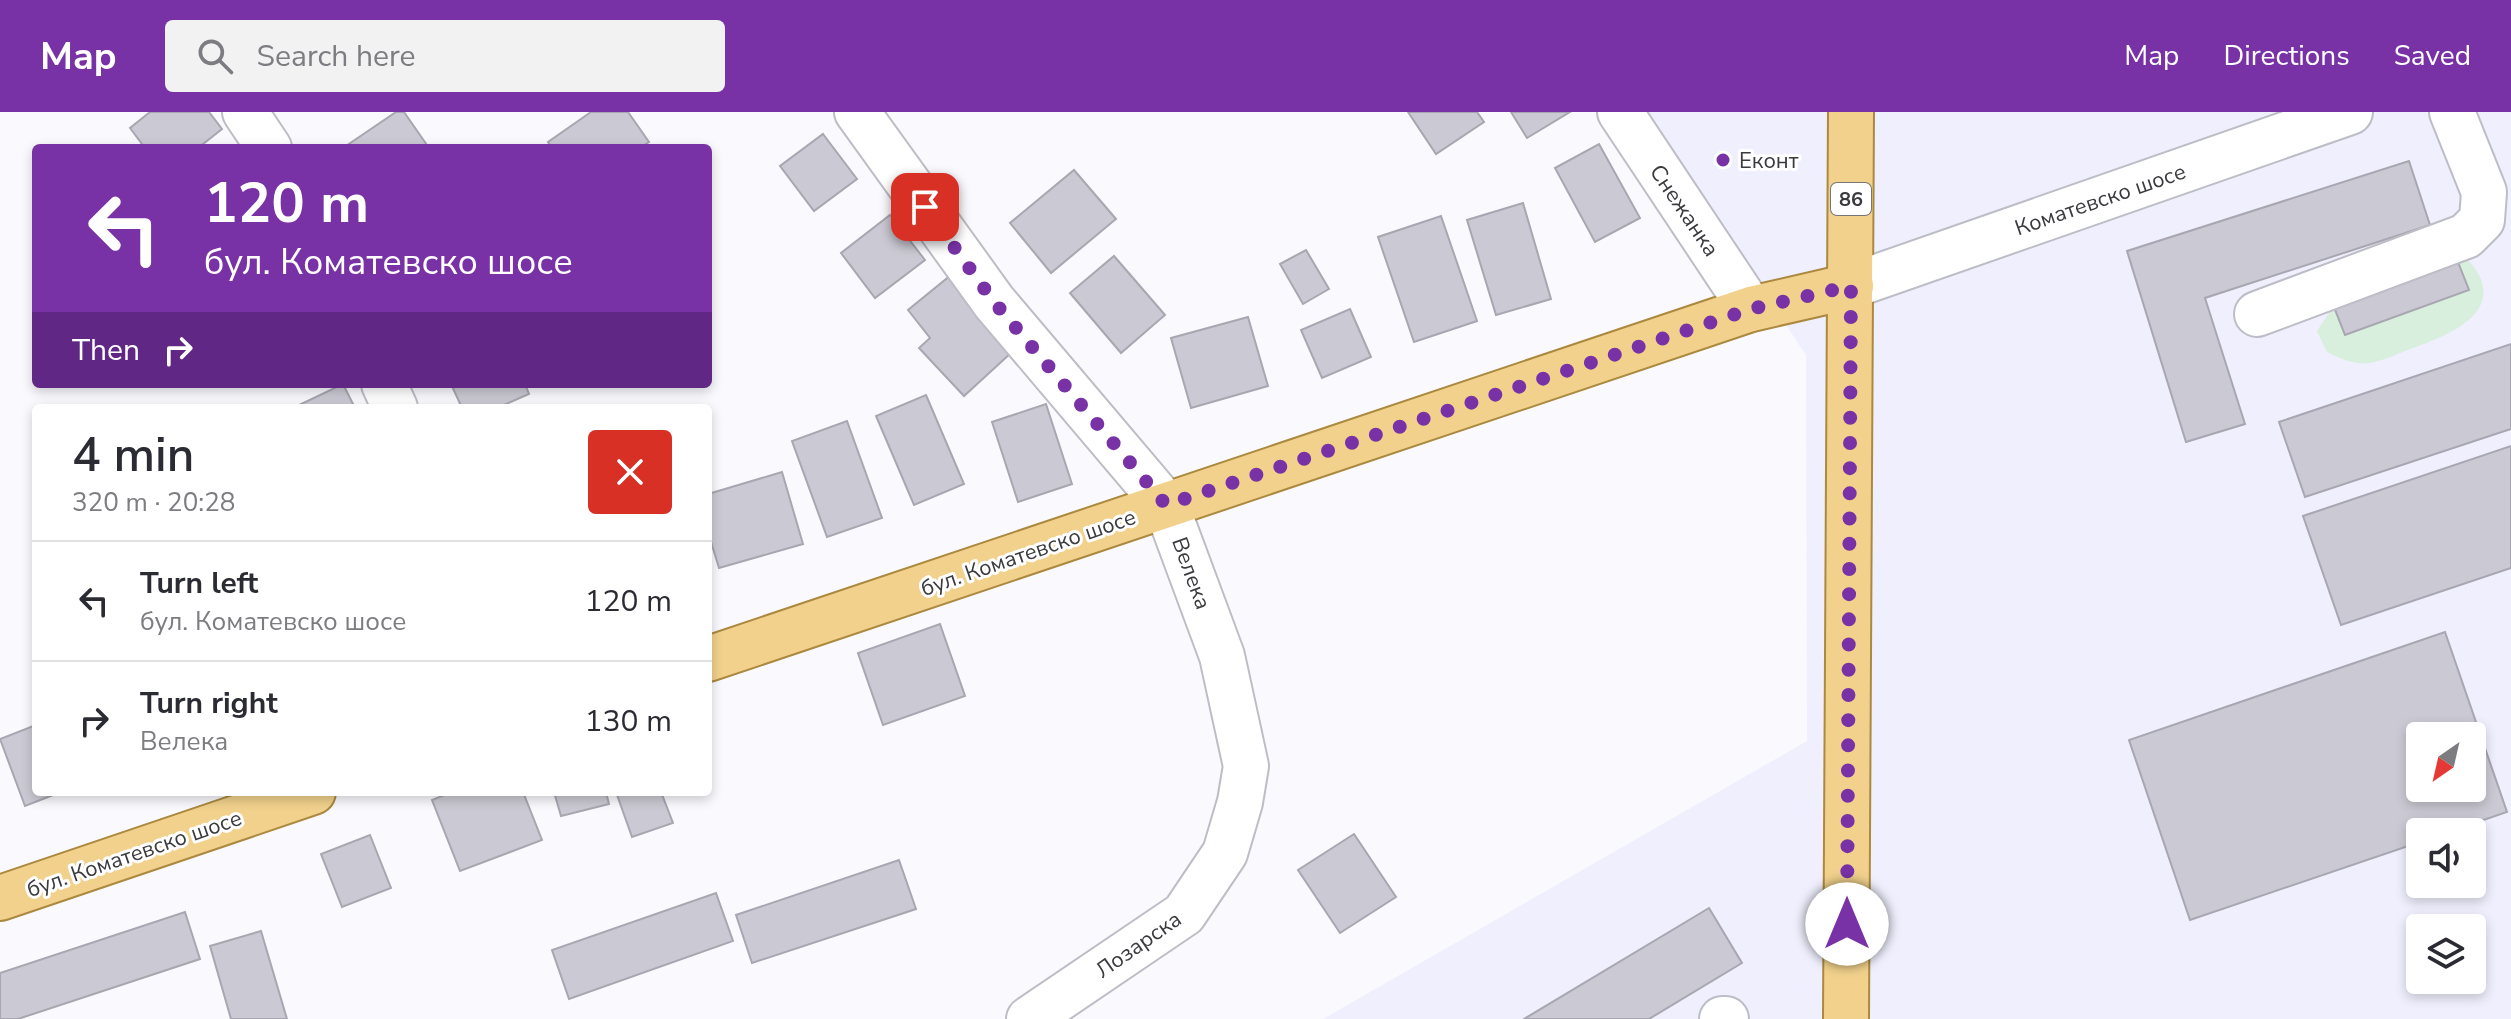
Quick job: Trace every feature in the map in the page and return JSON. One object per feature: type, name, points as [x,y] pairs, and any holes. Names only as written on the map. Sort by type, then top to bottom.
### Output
[{"type":"main road","name":"86","points":[[1846,1019],[1851,112]]},
{"type":"main road","name":"бул. Коматевско шосе","points":[[712,658],[1751,309],[1851,286]]},
{"type":"main road","name":"бул. Коматевско шосе","points":[[0,898],[301,796]]},
{"type":"street","points":[[245,112],[266,144]]},
{"type":"street","name":"Велека","points":[[857,112],[994,302],[1166,505],[1222,656],[1246,766],[1240,802]]},
{"type":"street","name":"Снежанка","points":[[1620,112],[1751,309]]},
{"type":"street","name":"Коматевско шосе","points":[[1851,286],[2350,112]]},
{"type":"street","points":[[2257,314],[2466,236],[2482,220],[2484,192],[2452,112]]},
{"type":"street","name":"Лозарска","points":[[1029,1019],[1184,914],[1225,853],[1240,802]]},
{"type":"shaded area","points":[[1643,112],[2511,112],[2511,1019],[1323,1019],[1807,741],[1806,355]]},
{"type":"green space","points":[[2467,259],[2484,290],[2481,304],[2462,325],[2432,341],[2375,362],[2353,362],[2327,352],[2317,331],[2337,301]]},
{"type":"building","points":[[150,112],[209,112],[222,129],[203,144],[142,144],[130,128]]},
{"type":"building","points":[[396,112],[404,112],[426,144],[349,144]]},
{"type":"building","points":[[591,112],[628,112],[649,142],[549,144]]},
{"type":"building","points":[[1408,112],[1477,112],[1484,122],[1436,154]]},
{"type":"building","points":[[1511,112],[1570,112],[1527,138]]},
{"type":"building","points":[[823,134],[857,179],[814,211],[780,166]]},
{"type":"building","points":[[1599,144],[1640,218],[1595,242],[1555,168]]},
{"type":"building","points":[[2409,161],[2430,225],[2205,298],[2245,424],[2186,442],[2127,251]]},
{"type":"building","points":[[1074,170],[1116,219],[1051,273],[1010,223]]},
{"type":"building","points":[[1523,203],[1551,299],[1496,315],[1467,220]]},
{"type":"building","points":[[890,215],[925,260],[875,298],[841,253]]},
{"type":"building","points":[[1441,216],[1477,321],[1414,342],[1378,237]]},
{"type":"building","points":[[1306,250],[1329,289],[1303,304],[1280,264]]},
{"type":"building","points":[[1114,256],[1165,315],[1121,353],[1070,293]]},
{"type":"building","points":[[2458,262],[2469,290],[2345,335],[2334,307]]},
{"type":"building","points":[[951,275],[983,315],[979,319],[1011,353],[964,396],[919,348],[930,338],[908,310]]},
{"type":"building","points":[[1350,309],[1371,357],[1322,378],[1301,330]]},
{"type":"building","points":[[1248,317],[1268,386],[1191,408],[1171,338]]},
{"type":"building","points":[[2511,344],[2511,429],[2305,497],[2279,422]]},
{"type":"building","points":[[335,388],[345,388],[353,404],[301,404]]},
{"type":"building","points":[[453,388],[527,388],[529,394],[506,404],[460,404]]},
{"type":"building","points":[[926,395],[964,484],[914,505],[876,416]]},
{"type":"building","points":[[1046,404],[1072,484],[1018,502],[992,422]]},
{"type":"building","points":[[847,421],[882,518],[827,537],[792,441]]},
{"type":"building","points":[[2511,446],[2511,568],[2341,625],[2303,516]]},
{"type":"building","points":[[782,472],[803,544],[719,568],[712,545],[712,493]]},
{"type":"building","points":[[940,624],[965,696],[883,725],[858,653]]},
{"type":"building","points":[[2445,632],[2476,722],[2406,722],[2406,802],[2486,802],[2486,751],[2507,812],[2486,819],[2406,818],[2406,847],[2190,920],[2129,740]]},
{"type":"building","points":[[32,727],[32,796],[51,796],[25,806],[0,739]]},
{"type":"building","points":[[442,796],[525,796],[542,840],[460,871],[432,800]]},
{"type":"building","points":[[555,796],[607,796],[609,804],[561,816]]},
{"type":"building","points":[[617,796],[663,796],[673,823],[632,837]]},
{"type":"building","points":[[1354,834],[1396,897],[1340,933],[1298,870]]},
{"type":"building","points":[[370,835],[391,888],[342,907],[321,854]]},
{"type":"building","points":[[899,860],[916,909],[752,963],[736,915]]},
{"type":"building","points":[[716,893],[733,941],[569,999],[552,950]]},
{"type":"building","points":[[1709,908],[1742,963],[1649,1019],[1524,1019]]},
{"type":"building","points":[[185,912],[200,959],[18,1019],[0,1019],[0,973]]},
{"type":"building","points":[[261,931],[287,1019],[231,1019],[210,946]]},
{"type":"place","name":"Еконт","points":[[1723,160]]},
{"type":"route","points":[[925,207],[994,302],[1166,505],[1751,309],[1851,286],[1847,924]]}]
